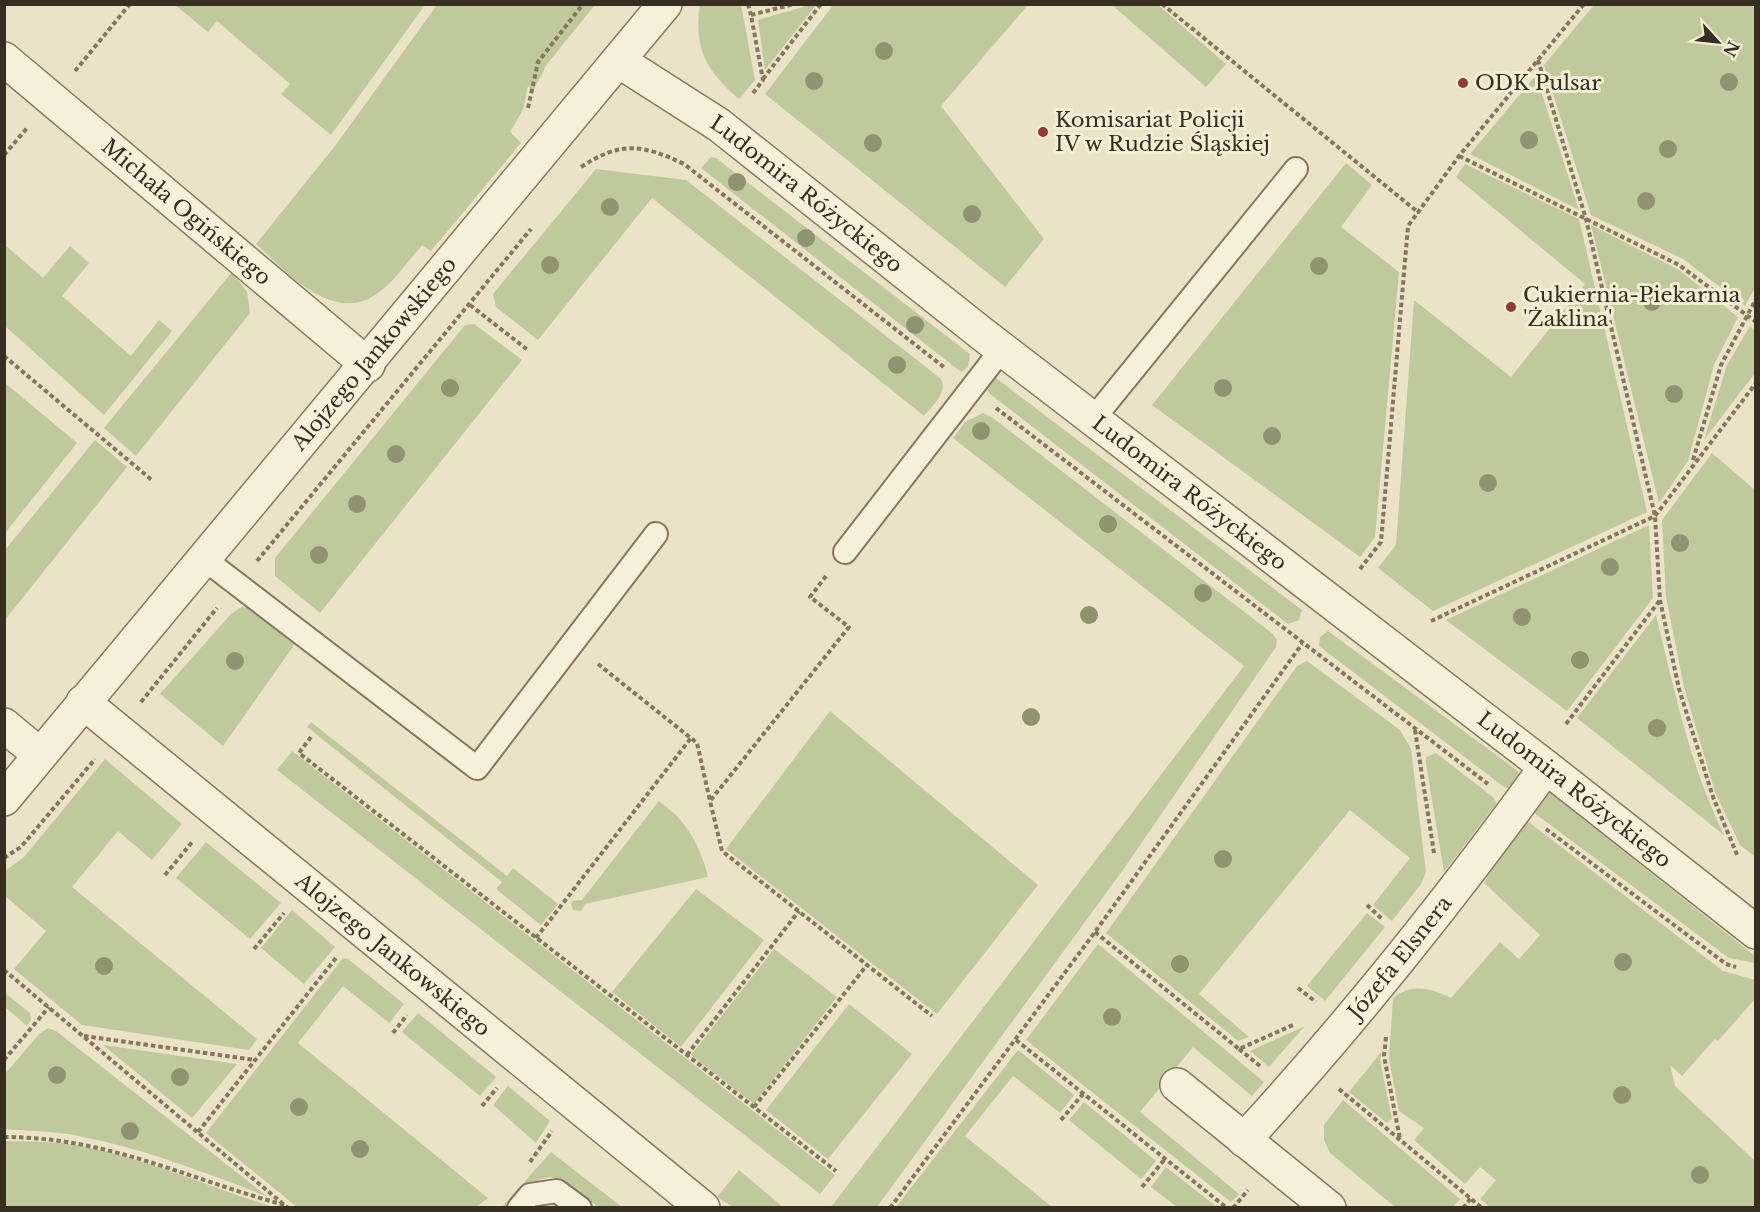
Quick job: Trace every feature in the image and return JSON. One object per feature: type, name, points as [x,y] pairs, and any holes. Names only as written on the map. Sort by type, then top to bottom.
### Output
[{"type":"street","name":"Alojzego Jankowskiego","points":[[4,799],[203,558],[368,365],[666,4]]},
{"type":"street","name":"Michała Ogińskiego","points":[[4,59],[368,365]]},
{"type":"street","name":"Ludomira Różyckiego","points":[[619,61],[719,125],[1002,349],[1546,767],[1755,932]]},
{"type":"street","name":"Alojzego Jankowskiego","points":[[83,702],[703,1208]]},
{"type":"street","points":[[4,725],[40,755]]},
{"type":"street","name":"Józefa Elsnera","points":[[1244,1140],[1311,1066],[1446,903],[1546,767]]},
{"type":"street","points":[[1177,1085],[1329,1208]]},
{"type":"lane","points":[[1094,418],[1296,169]]},
{"type":"lane","points":[[845,552],[1002,349]]},
{"type":"lane","points":[[203,558],[477,768],[656,534]]},
{"type":"lane","points":[[519,1208],[530,1195],[557,1191],[580,1208]]},
{"type":"path","points":[[52,98],[130,4]]},
{"type":"path","points":[[542,155],[517,132],[528,109],[538,62],[583,4]]},
{"type":"path","points":[[748,4],[763,80]]},
{"type":"path","points":[[751,15],[795,4]]},
{"type":"path","points":[[753,93],[822,4]]},
{"type":"path","points":[[1162,4],[1419,213]]},
{"type":"path","points":[[1360,569],[1381,542],[1408,226],[1459,156],[1584,4]]},
{"type":"path","points":[[1538,60],[1586,219],[1655,516],[1660,600],[1679,689],[1713,797],[1738,857]]},
{"type":"path","points":[[573,176],[580,167],[603,152],[625,147],[658,152],[684,164],[1302,644],[1726,964],[1746,969]]},
{"type":"path","points":[[1459,156],[1679,265],[1755,322]]},
{"type":"path","points":[[4,858],[21,847],[120,731],[154,684],[537,222]]},
{"type":"path","points":[[1692,464],[1721,365],[1755,299]]},
{"type":"path","points":[[4,356],[153,481]]},
{"type":"path","points":[[1431,621],[1655,516],[1755,383]]},
{"type":"path","points":[[710,801],[849,627],[810,597],[845,552]]},
{"type":"path","points":[[1566,723],[1660,600]]},
{"type":"path","points":[[572,643],[697,743],[722,851],[932,1016]]},
{"type":"path","points":[[890,1208],[1095,932],[1302,644]]},
{"type":"path","points":[[1415,729],[1435,856]]},
{"type":"path","points":[[311,737],[299,753],[836,1171]]},
{"type":"path","points":[[536,938],[691,738]]},
{"type":"path","points":[[165,875],[195,839]]},
{"type":"path","points":[[254,949],[286,911]]},
{"type":"path","points":[[687,1055],[799,911]]},
{"type":"path","points":[[1095,932],[1239,1050],[1294,1025]]},
{"type":"path","points":[[198,1132],[339,955]]},
{"type":"path","points":[[754,1107],[867,965]]},
{"type":"path","points":[[4,970],[287,1207]]},
{"type":"path","points":[[1298,988],[1320,1005]]},
{"type":"path","points":[[4,1060],[50,1007]]},
{"type":"path","points":[[393,1033],[411,1011]]},
{"type":"path","points":[[1386,1034],[1384,1056],[1400,1139]]},
{"type":"path","points":[[84,1036],[255,1060]]},
{"type":"path","points":[[1016,1040],[1227,1208]]},
{"type":"path","points":[[1061,1120],[1083,1094]]},
{"type":"path","points":[[528,1164],[574,1103]]},
{"type":"path","points":[[1357,1104],[1482,1208]]},
{"type":"path","points":[[4,1137],[69,1140],[122,1152],[287,1207]]},
{"type":"path","points":[[1142,1187],[1165,1159]]},
{"type":"path","points":[[1463,1208],[1471,1198]]},
{"type":"green space","points":[[834,4],[1028,5],[941,106],[1044,239],[1005,287],[765,94]]},
{"type":"green space","points":[[175,5],[425,5],[331,135],[281,94],[290,84],[217,21],[208,32]]},
{"type":"green space","points":[[437,5],[595,5],[547,64],[533,91],[528,86],[523,110],[510,132],[521,143],[431,251],[422,245],[396,277],[378,293],[361,301],[344,303],[328,299],[311,291],[296,280],[256,244],[335,146]]},
{"type":"green space","points":[[700,5],[741,5],[755,80],[739,99],[718,79],[705,58],[699,34]]},
{"type":"green space","points":[[816,5],[765,70],[758,20]]},
{"type":"green space","points":[[1112,5],[1158,5],[1226,64],[1206,87]]},
{"type":"green space","points":[[1594,5],[1755,5],[1756,286],[1745,306],[1683,259],[1591,215],[1544,65]]},
{"type":"green space","points":[[1536,75],[1579,210],[1470,154]]},
{"type":"green space","points":[[711,157],[716,158],[970,354],[968,367],[961,372],[701,168]]},
{"type":"green space","points":[[1346,163],[1372,185],[1341,227],[1399,272],[1375,537],[1360,557],[1152,405]]},
{"type":"green space","points":[[1465,164],[1579,219],[1647,512],[1433,611],[1378,568],[1396,545],[1414,300],[1511,377],[1585,284],[1456,177]]},
{"type":"green space","points":[[596,169],[686,180],[940,378],[943,388],[939,398],[924,416],[652,198],[538,340],[496,307],[493,294]]},
{"type":"green space","points":[[1591,225],[1679,270],[1738,317],[1714,365],[1688,461],[1659,503]]},
{"type":"green space","points":[[5,245],[43,278],[70,246],[89,263],[62,296],[131,356],[159,320],[172,331],[104,415],[5,326]]},
{"type":"green space","points":[[232,272],[247,292],[250,313],[136,456],[104,428]]},
{"type":"green space","points":[[474,324],[522,360],[320,613],[275,576],[275,558],[465,325]]},
{"type":"green space","points":[[1750,326],[1755,331],[1755,373],[1704,440],[1727,365]]},
{"type":"green space","points":[[996,378],[1302,610],[1299,620],[1288,624],[990,394],[986,389],[991,380]]},
{"type":"green space","points":[[5,383],[77,443],[5,533]]},
{"type":"green space","points":[[983,413],[993,418],[1273,634],[1277,640],[1276,647],[1125,867],[877,1207],[831,1207],[1244,666],[953,438],[965,422]]},
{"type":"green space","points":[[95,440],[127,467],[5,620],[5,550]]},
{"type":"green space","points":[[1712,453],[1755,490],[1755,857],[1740,845],[1715,792],[1684,687],[1666,597],[1662,520]]},
{"type":"green space","points":[[1649,525],[1653,598],[1567,711],[1446,620]]},
{"type":"green space","points":[[242,607],[254,609],[297,641],[223,746],[160,694],[231,614]]},
{"type":"green space","points":[[1656,615],[1692,755],[1724,835],[1577,718]]},
{"type":"green space","points":[[1328,631],[1518,771],[1520,777],[1510,789],[1504,787],[1319,646],[1320,637]]},
{"type":"green space","points":[[1307,661],[1400,730],[1411,749],[1426,872],[1421,884],[1392,921],[1373,905],[1410,858],[1350,810],[1199,994],[1249,1037],[1238,1041],[1106,933],[1297,666]]},
{"type":"green space","points":[[830,711],[1038,885],[937,1014],[726,849]]},
{"type":"green space","points":[[311,722],[507,876],[513,868],[558,904],[541,925],[496,889],[502,882],[307,727]]},
{"type":"green space","points":[[292,751],[835,1175],[820,1194],[277,770]]},
{"type":"green space","points":[[1436,753],[1494,798],[1496,804],[1444,872],[1426,764],[1426,757]]},
{"type":"green space","points":[[105,759],[182,824],[152,860],[118,831],[72,887],[257,1039],[249,1050],[82,1025],[14,969],[46,931],[5,896],[5,871],[24,857]]},
{"type":"green space","points":[[1544,788],[1755,956],[1755,963],[1729,958],[1529,809]]},
{"type":"green space","points":[[659,801],[685,825],[691,834],[701,854],[708,877],[585,904],[581,911],[573,910],[571,904],[573,901],[582,900]]},
{"type":"green space","points":[[1522,817],[1723,971],[1755,980],[1755,999],[1718,1041],[1715,1039],[1682,1076],[1670,1065],[1675,1086],[1755,1161],[1755,1207],[1490,1207],[1480,1199],[1496,1180],[1480,1167],[1465,1184],[1414,1140],[1424,1128],[1399,1111],[1389,1059],[1393,998],[1407,990],[1421,989],[1451,998],[1500,942],[1519,959],[1540,935],[1484,883]]},
{"type":"green space","points":[[206,842],[281,903],[250,939],[176,878]]},
{"type":"green space","points":[[696,889],[764,940],[681,1047],[612,992]]},
{"type":"green space","points":[[292,910],[335,947],[304,984],[261,948]]},
{"type":"green space","points":[[1367,913],[1385,927],[1325,1001],[1307,986]]},
{"type":"green space","points":[[1098,944],[1264,1082],[1252,1096],[1193,1047],[1140,1112],[1239,1194],[1231,1202],[1026,1040]]},
{"type":"green space","points":[[774,949],[837,997],[754,1104],[691,1055]]},
{"type":"green space","points":[[343,958],[348,959],[404,1004],[389,1023],[343,986],[298,1043],[488,1198],[475,1208],[297,1207],[206,1133]]},
{"type":"green space","points":[[4,992],[30,1013],[31,1020],[27,1026],[5,1007]]},
{"type":"green space","points":[[849,1004],[912,1054],[828,1159],[766,1110]]},
{"type":"green space","points":[[418,1013],[496,1077],[480,1096],[402,1032]]},
{"type":"green space","points":[[1305,1026],[1269,1067],[1250,1051]]},
{"type":"green space","points":[[48,1028],[56,1031],[268,1197],[197,1170],[99,1140],[66,1134],[5,1129],[5,1074],[39,1034]]},
{"type":"green space","points":[[103,1045],[237,1064],[192,1118]]},
{"type":"green space","points":[[1018,1050],[1074,1095],[1060,1113],[1013,1076],[965,1136],[1052,1207],[896,1207]]},
{"type":"green space","points":[[1382,1051],[1380,1061],[1392,1119],[1387,1123],[1349,1092]]},
{"type":"green space","points":[[508,1086],[550,1121],[536,1143],[493,1105]]},
{"type":"green space","points":[[1343,1100],[1460,1199],[1453,1207],[1395,1207],[1330,1153],[1324,1140],[1324,1125]]},
{"type":"green space","points":[[1084,1102],[1156,1161],[1141,1179],[1069,1120]]},
{"type":"green space","points":[[5,1141],[61,1143],[95,1149],[147,1163],[273,1207],[5,1207]]},
{"type":"green space","points":[[551,1152],[622,1207],[598,1207],[566,1182],[550,1177],[539,1180],[510,1207],[501,1208]]},
{"type":"green space","points":[[1166,1167],[1217,1207],[1177,1207],[1151,1187]]},
{"type":"green space","points":[[739,1170],[783,1207],[733,1207],[717,1197]]},
{"type":"place","name":"ODK Pulsar","points":[[1463,83]]},
{"type":"place","name":"Komisariat Policji IV w Rudzie Śląskiej","points":[[1043,132]]},
{"type":"place","name":"Cukiernia-Piekarnia 'Żaklina'","points":[[1511,307]]}]
